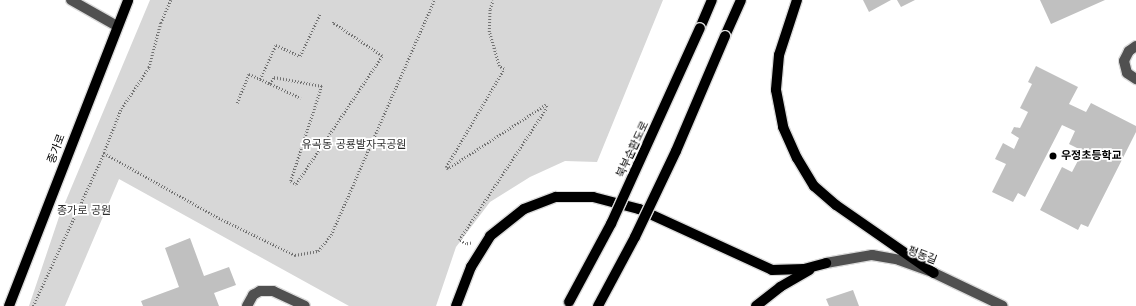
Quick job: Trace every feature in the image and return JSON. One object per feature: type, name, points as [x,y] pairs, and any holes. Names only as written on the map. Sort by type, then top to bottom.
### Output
[{"type":"main road","name":"종가로","points":[[9,306],[128,0]]},
{"type":"main road","name":"북부순환도로","points":[[568,304],[628,189],[712,0]]},
{"type":"main road","points":[[598,306],[635,237],[676,151],[741,0]]},
{"type":"main road","points":[[797,0],[779,55],[776,90],[783,127],[797,158],[814,186],[836,205],[934,272]]},
{"type":"main road","points":[[456,306],[470,268],[490,236],[524,209],[556,197],[593,197],[639,210],[772,270],[804,269],[826,263]]},
{"type":"main road","points":[[756,306],[796,277],[826,263]]},
{"type":"street","points":[[71,0],[117,26]]},
{"type":"street","points":[[1136,46],[1129,51],[1124,61],[1127,72],[1136,79]]},
{"type":"street","name":"평동길","points":[[826,263],[872,256],[899,260],[934,272],[1004,306]]},
{"type":"street","points":[[247,306],[253,295],[260,291],[273,291],[305,306]]},
{"type":"path","points":[[33,306],[104,153],[121,110],[149,68],[161,23],[171,0]]},
{"type":"path","points":[[104,153],[220,218],[295,255],[318,251],[331,235],[434,0]]},
{"type":"path","points":[[459,240],[547,107],[546,105],[448,169],[446,167],[504,70],[499,66],[489,32],[490,9],[493,0]]},
{"type":"path","points":[[260,79],[276,45],[300,56],[320,14]]},
{"type":"path","points":[[270,84],[274,77],[322,86],[291,181],[296,184],[382,56],[333,23],[334,21]]},
{"type":"path","points":[[237,103],[249,74],[301,98]]},
{"type":"green space","name":"유곡동 공룡발자국공원","points":[[150,0],[663,0],[597,162],[565,161],[530,177],[490,202],[456,247],[436,306],[349,306],[119,179],[65,306],[29,306],[59,217]]},
{"type":"building","points":[[863,0],[891,0],[869,12]]},
{"type":"building","points":[[897,0],[915,0],[901,7]]},
{"type":"building","points":[[1040,0],[1105,0],[1051,24]]},
{"type":"building","points":[[1036,66],[1078,87],[1069,104],[1086,112],[1091,103],[1136,126],[1136,132],[1088,227],[1081,224],[1078,230],[1040,210],[1062,167],[1072,172],[1083,151],[1069,144],[1075,131],[1062,125],[1025,197],[1018,193],[1013,202],[992,192],[1006,164],[995,159],[1003,143],[1014,149],[1019,138],[1011,133],[1014,127],[1020,128],[1028,112],[1020,108],[1032,84],[1028,82]]},
{"type":"building","points":[[190,238],[204,276],[229,267],[236,285],[214,293],[219,306],[143,306],[141,301],[179,287],[165,248]]},
{"type":"building","points":[[853,290],[859,306],[829,306],[826,299]]},
{"type":"place","name":"우정초등학교","points":[[1053,156]]},
{"type":"park label","name":"종가로 공원","points":[[84,211]]}]
